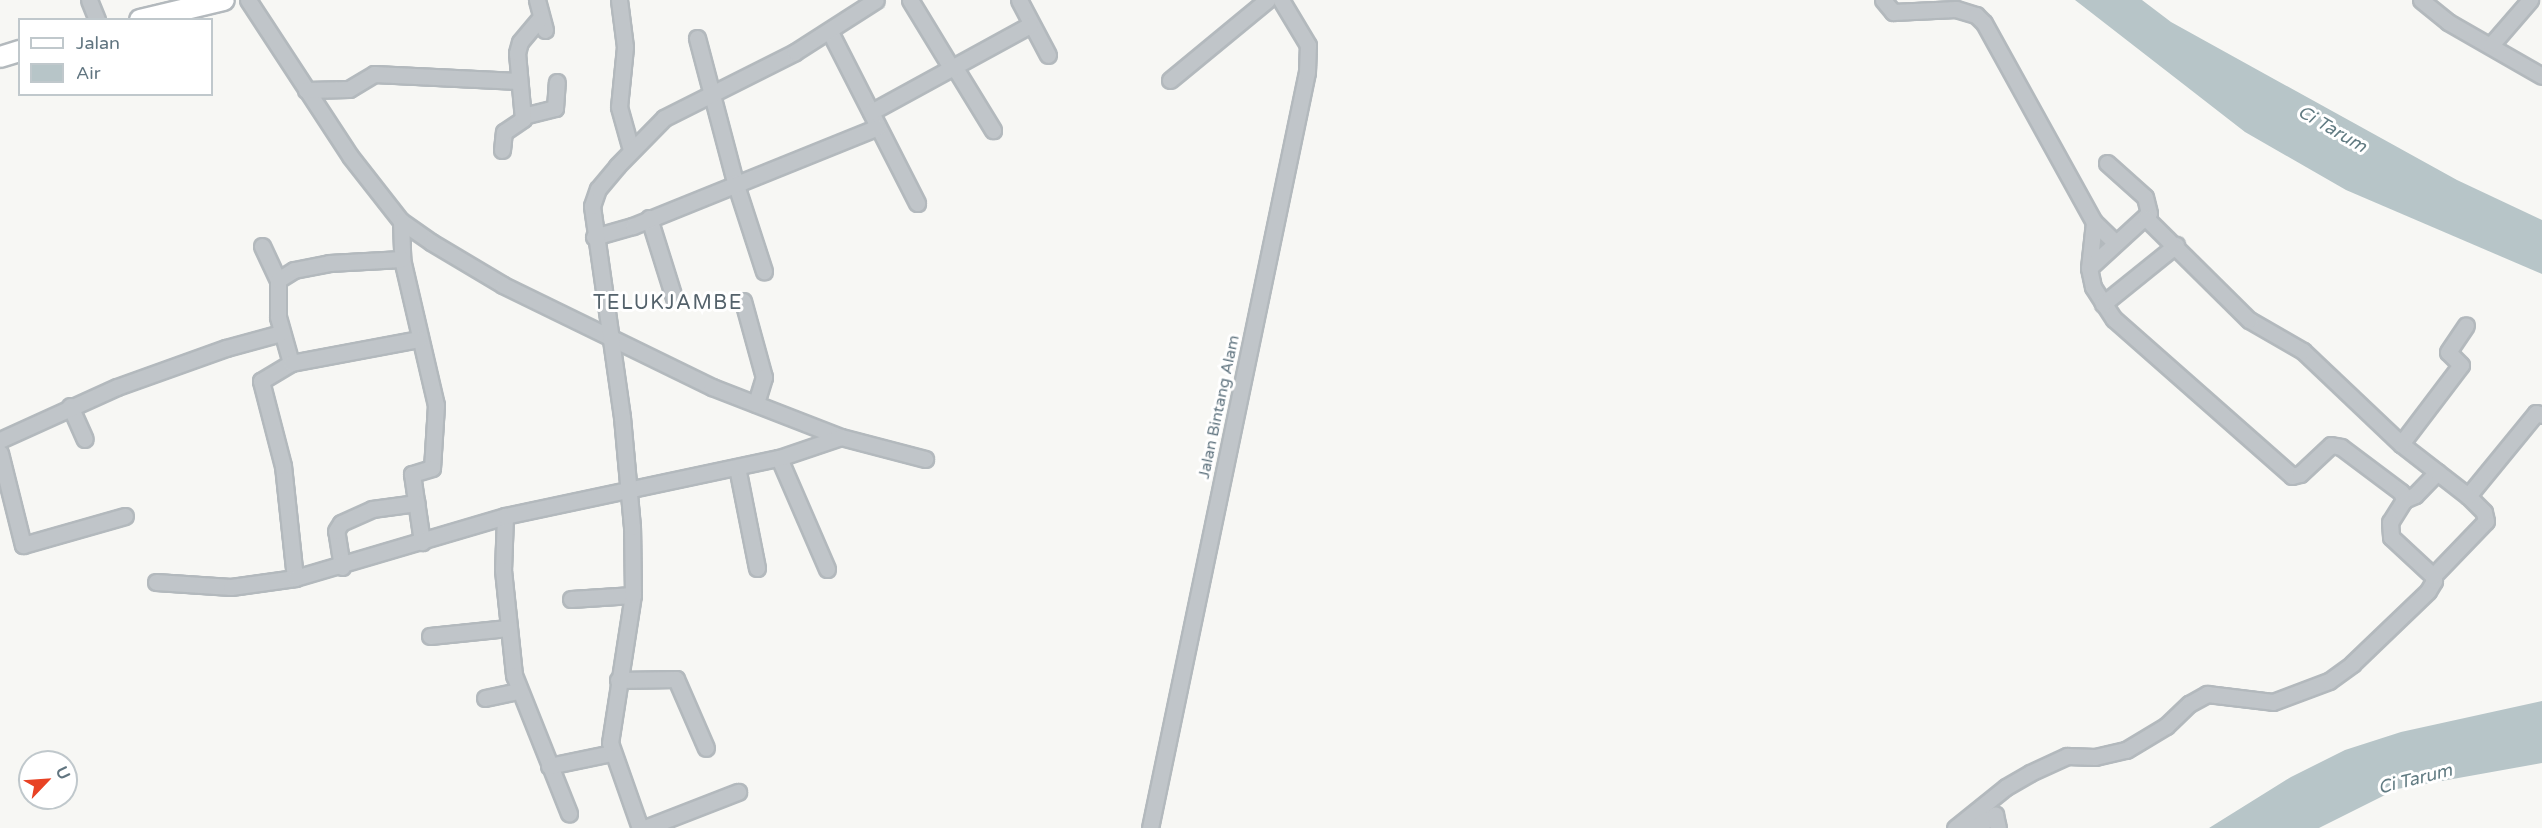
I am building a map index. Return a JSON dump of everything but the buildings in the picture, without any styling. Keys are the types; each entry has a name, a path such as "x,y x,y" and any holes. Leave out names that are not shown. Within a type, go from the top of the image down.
{"main road":[{"path":"148,18 224,0"},
{"path":"0,57 18,52"}],"street":[{"path":"89,0 96,18"},
{"path":"248,0 350,156 401,221 468,266 703,383 841,437 925,459"},
{"path":"502,150 504,132 522,121 518,81 520,42 543,24 537,0"},
{"path":"619,0 625,47 619,108 631,150"},
{"path":"738,792 643,828 612,753 610,732 633,595 629,487 611,338 594,237 592,206 598,189 631,150 664,118 830,32 876,0"},
{"path":"910,0 993,130"},
{"path":"1019,0 1030,25 1048,55"},
{"path":"1170,80 1267,0"},
{"name":"Jalan Bintang Alam","path":"1150,828 1307,72 1309,46 1281,0"},
{"path":"1883,0 1893,12 1956,9 1976,15 1984,23 2094,222 2116,243"},
{"path":"2491,45 2530,0"},
{"path":"2425,1 2448,22 2542,76"},
{"path":"871,112 1030,25"},
{"path":"830,32 917,203"},
{"path":"697,38 735,182 764,271"},
{"path":"306,90 349,89 374,74 518,81"},
{"path":"523,116 555,108 557,82"},
{"path":"594,237 649,218 878,127"},
{"path":"2089,268 2146,218 2149,203 2108,164"},
{"path":"649,218 674,298"},
{"path":"2146,218 2176,245 2249,320 2303,351 2401,444 2468,496 2484,512 2487,521 2433,576"},
{"path":"401,221 402,259 436,405 432,468 412,474 422,542"},
{"path":"2094,222 2089,268 2093,287 2114,319 2292,476 2300,474 2326,447 2334,445 2401,492 2404,500"},
{"path":"2103,304 2176,245"},
{"path":"262,246 278,280 281,333 291,363"},
{"path":"278,280 294,270 329,263 402,259"},
{"path":"744,301 764,376 756,404"},
{"path":"2401,444 2461,365 2448,352 2466,325"},
{"path":"0,440 70,406 187,361 281,333"},
{"path":"295,578 283,466 260,384 291,363 419,339"},
{"path":"70,406 85,439"},
{"path":"2468,496 2536,413 2542,415"},
{"path":"156,582 231,587 295,578 342,567 505,516 629,487 779,459 841,437"},
{"path":"0,453 23,545 125,516"},
{"path":"779,459 827,569"},
{"path":"737,467 757,568"},
{"path":"1954,828 2006,787 2030,773 2067,756 2096,757 2126,750 2166,726 2189,704 2207,694 2273,702 2329,681 2352,664 2428,591 2434,581 2433,576 2391,537 2390,522 2404,500 2415,495 2437,472"},
{"path":"342,567 336,531 341,522 372,509 417,503"},
{"path":"505,516 503,570 508,628 519,691 570,813"},
{"path":"571,599 633,595"},
{"path":"430,636 508,628"},
{"path":"618,680 676,679 706,748"},
{"path":"485,698 519,691"},
{"path":"549,766 612,753"},
{"path":"1973,828 1984,818 1995,815 1998,828"}],"water":[{"name":"Ci Tarum","path":"2075,0 2142,0 2171,22 2457,180 2542,220 2542,274 2346,190 2245,132"},
{"name":"Ci Tarum","path":"2542,701 2542,763 2397,789 2319,828 2209,828 2291,777 2345,750 2401,732"}],"district":[{"name":"TELUKJAMBE","path":"668,303"}]}
